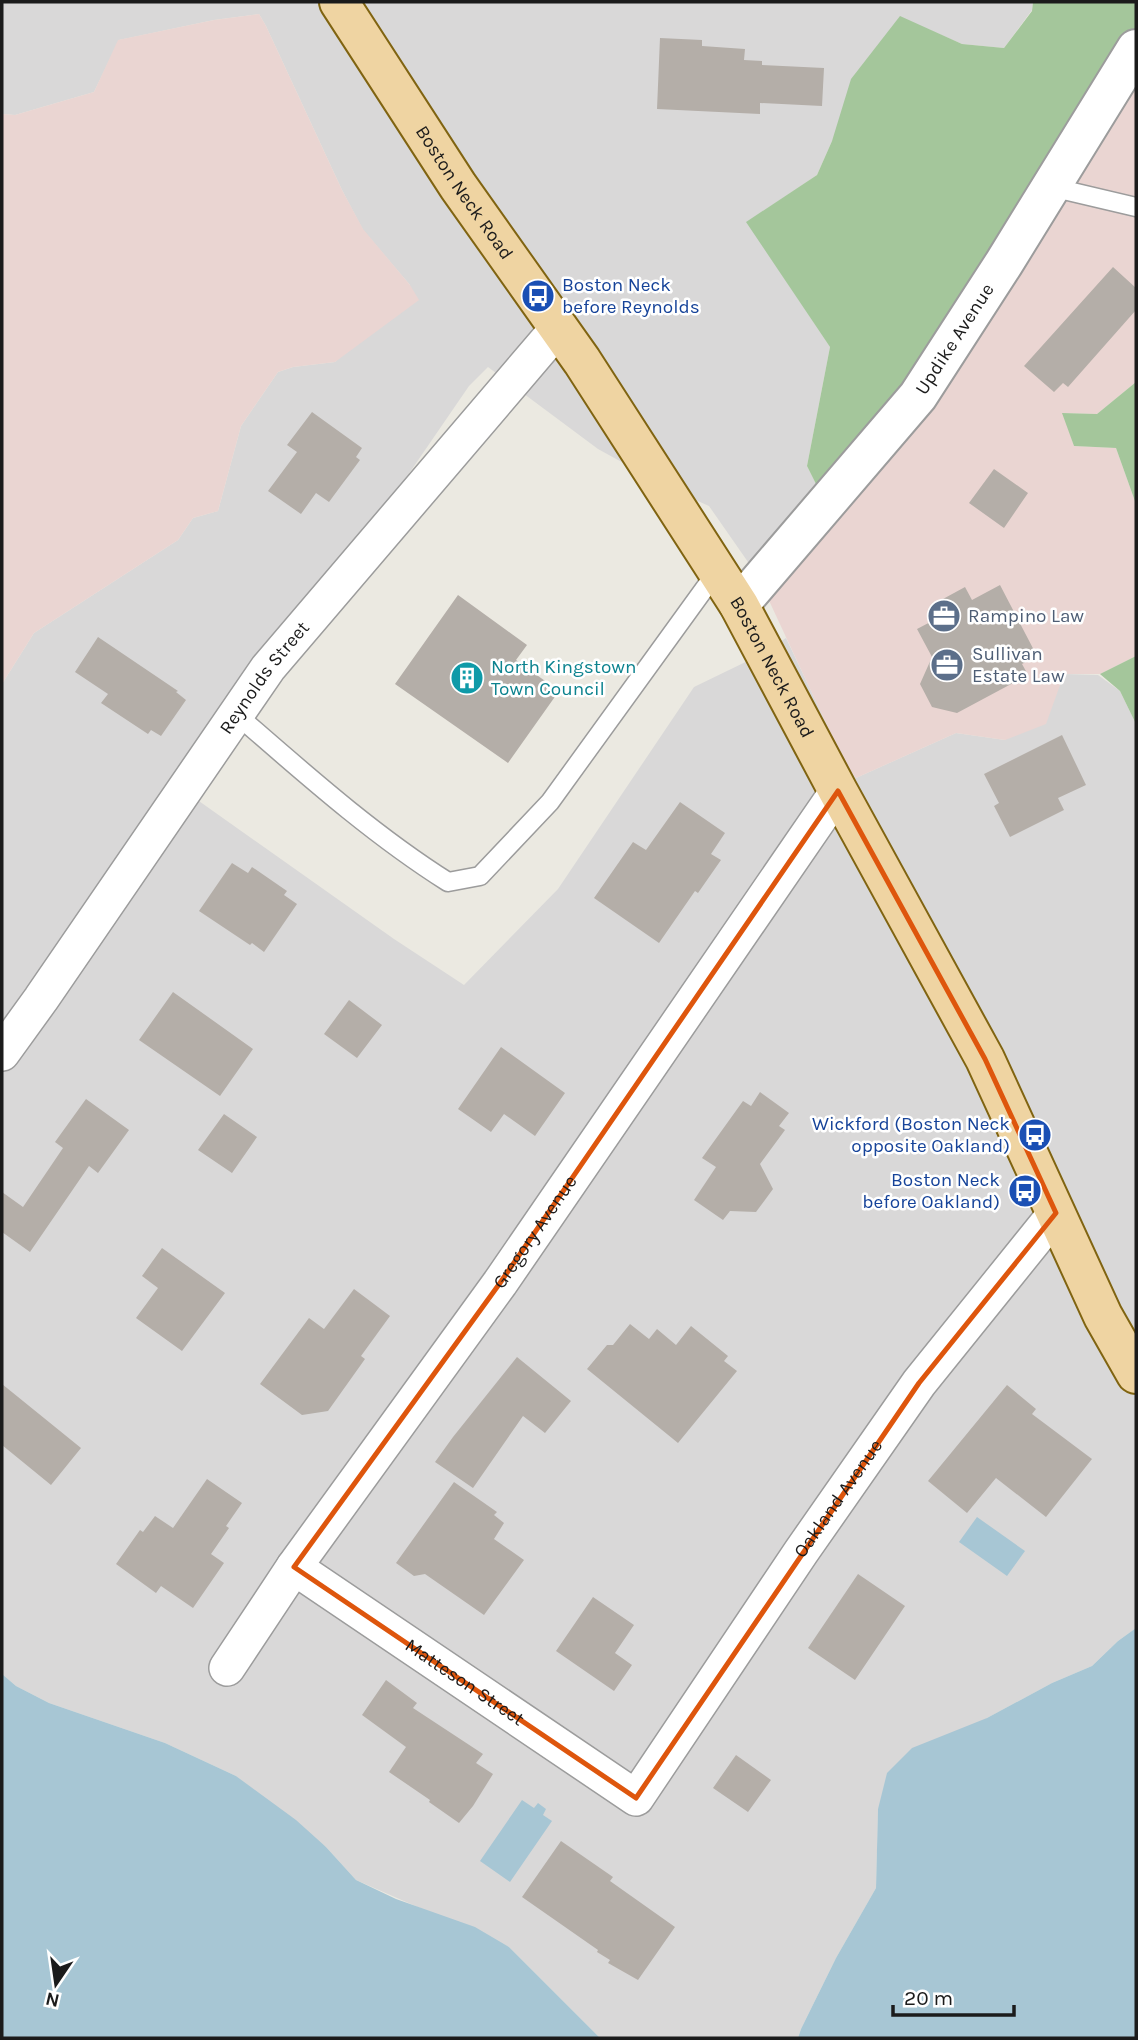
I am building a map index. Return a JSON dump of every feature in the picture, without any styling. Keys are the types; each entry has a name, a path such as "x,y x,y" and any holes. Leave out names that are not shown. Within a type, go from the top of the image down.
{"main road":[{"name":"Boston Neck Road","path":"339,2 458,186 559,327 739,605 985,1059 1103,1316 1136,1374"}],"street":[{"name":"Updike Avenue","path":"739,605 918,396 1136,49"},
{"name":"Reynolds Street","path":"2,1053 268,668 559,327"},
{"name":"Gregory Avenue","path":"227,1668 294,1567 500,1283 838,791"},
{"name":"Oakland Avenue","path":"636,1798 801,1552 919,1383 1056,1213"},
{"name":"Matteson Street","path":"294,1567 636,1798"}],"lane":[{"path":"1051,187 1136,206"},
{"path":"236,714 405,855 448,882 480,876 550,802 718,570"}],"highlighted area":[{"path":"838,791 985,1059 1056,1213 919,1383 636,1798 294,1567 500,1283"}],"shaded area":[{"path":"2,2 1033,2 1032,10 1004,48 962,44 900,17 832,141 817,175 747,222 830,347 807,466 821,494 759,565 748,562 709,506 669,488 598,449 488,367 469,386 189,794 394,939 464,985 558,889 694,687 762,654 786,638 845,763 856,778 956,733 1005,740 1064,674 1098,675 1120,691 1136,724 1136,1628 1092,1666 1052,1683 987,1718 878,1809 876,1888 836,1958 798,2038 600,2038 509,1947 356,1880 326,1847 236,1776 165,1743 49,1703 16,1686 2,1674 2,684 34,633 178,540 193,518 218,511 241,426 278,372 293,367 335,362 410,285 363,230 259,14 214,20 119,40 94,92 15,115 2,114"},
{"path":"259,14 363,229 410,285 419,300 335,362 293,367 278,372 241,426 218,511 193,518 178,540 34,633 2,684 2,114 15,115 94,92 118,40 214,20"},
{"path":"1136,56 1136,382 1097,414 1063,413 1074,446 1116,448 1136,504 1136,656 1100,674 1064,674 1046,724 1005,740 956,733 856,778 845,764 758,577"}],"green space":[{"path":"1033,2 1136,2 1136,56 925,395 821,494 807,466 830,347 746,222 817,175 832,141 851,79 900,16 962,44 1004,48 1032,11"},
{"path":"1136,382 1136,504 1116,448 1074,446 1062,413 1097,414"},
{"path":"1136,656 1136,724 1120,691 1100,674"}],"water":[{"path":"977,1517 1025,1551 1007,1576 959,1542"},
{"path":"1136,1628 1136,2038 798,2038 836,1958 876,1888 878,1809 887,1773 912,1748 987,1718 1052,1683 1092,1666"},
{"path":"2,1674 16,1686 49,1703 165,1743 236,1776 296,1820 326,1847 356,1880 396,1899 475,1927 509,1947 600,2038 2,2038"},
{"path":"522,1800 534,1808 538,1803 546,1809 543,1815 552,1821 510,1882 480,1861"}],"building":[{"path":"660,38 702,40 702,46 745,49 744,60 762,61 762,65 824,68 822,106 760,103 760,114 657,109"},
{"path":"1113,267 1136,288 1136,310 1068,387 1063,383 1054,392 1024,366"},
{"path":"312,412 362,448 356,457 360,460 329,502 316,493 301,514 268,491 297,452 287,445"},
{"path":"994,469 1028,493 1004,528 969,503"},
{"path":"1000,585 1037,656 1022,664 1027,673 1012,681 1013,683 957,713 932,707 920,684 932,657 917,629 938,618 932,605 965,587 972,600"},
{"name":"North Kingstown Town Council","path":"458,595 527,645 516,660 559,691 508,763 395,684"},
{"path":"98,637 178,691 176,692 186,700 161,736 151,730 148,734 101,703 108,694 75,672"},
{"path":"1062,735 1086,785 1058,798 1064,810 1010,837 994,806 999,803 984,774"},
{"path":"680,802 725,833 711,854 721,860 698,893 695,891 659,943 594,898 633,842 646,850"},
{"path":"232,863 248,873 252,867 287,891 284,895 297,904 264,952 199,911"},
{"path":"173,992 253,1049 220,1096 139,1040"},
{"path":"349,1000 382,1025 357,1058 324,1034"},
{"path":"501,1047 565,1093 535,1136 504,1114 491,1132 458,1109"},
{"path":"760,1092 789,1113 779,1126 785,1130 760,1164 773,1189 756,1212 730,1211 723,1220 694,1200 716,1167 702,1158 743,1101 751,1106"},
{"path":"86,1099 129,1130 98,1173 89,1166 30,1252 2,1232 2,1192 23,1207 63,1148 55,1142"},
{"path":"224,1114 257,1137 232,1173 198,1150"},
{"path":"162,1248 225,1293 182,1351 136,1318 158,1288 142,1276"},
{"path":"354,1289 390,1316 361,1356 365,1359 328,1411 302,1415 260,1384 309,1318 324,1329"},
{"path":"630,1324 649,1339 657,1329 676,1345 691,1326 728,1356 724,1361 737,1371 678,1443 587,1369 607,1345 613,1345"},
{"path":"517,1357 571,1401 545,1433 523,1416 473,1488 435,1462"},
{"path":"2,1384 81,1448 51,1485 2,1445"},
{"path":"1007,1385 1036,1409 1032,1414 1092,1459 1046,1517 996,1478 967,1513 928,1481"},
{"path":"207,1479 242,1503 211,1554 224,1563 193,1608 161,1586 156,1593 116,1564 140,1530 143,1532 155,1516 173,1528"},
{"path":"454,1482 497,1512 494,1515 504,1523 494,1539 524,1560 484,1615 425,1574 414,1576 396,1563"},
{"path":"858,1574 905,1606 855,1680 808,1648"},
{"path":"593,1597 634,1625 615,1653 632,1665 614,1691 556,1651"},
{"path":"386,1680 417,1703 413,1708 483,1754 476,1763 493,1774 459,1823 389,1772 406,1747 362,1715"},
{"path":"736,1755 771,1780 748,1812 713,1788"},
{"path":"561,1841 613,1877 610,1881 675,1927 638,1980 608,1963 610,1960 597,1952 598,1950 522,1897"}],"place":[{"name":"Boston Neck before Reynolds","path":"538,296"},
{"name":"Rampino Law","path":"944,616"},
{"name":"Sullivan Estate Law","path":"947,665"},
{"name":"North Kingstown Town Council","path":"467,678"},
{"name":"Wickford (Boston Neck opposite Oakland)","path":"1035,1135"},
{"name":"Boston Neck before Oakland)","path":"1025,1191"}]}
